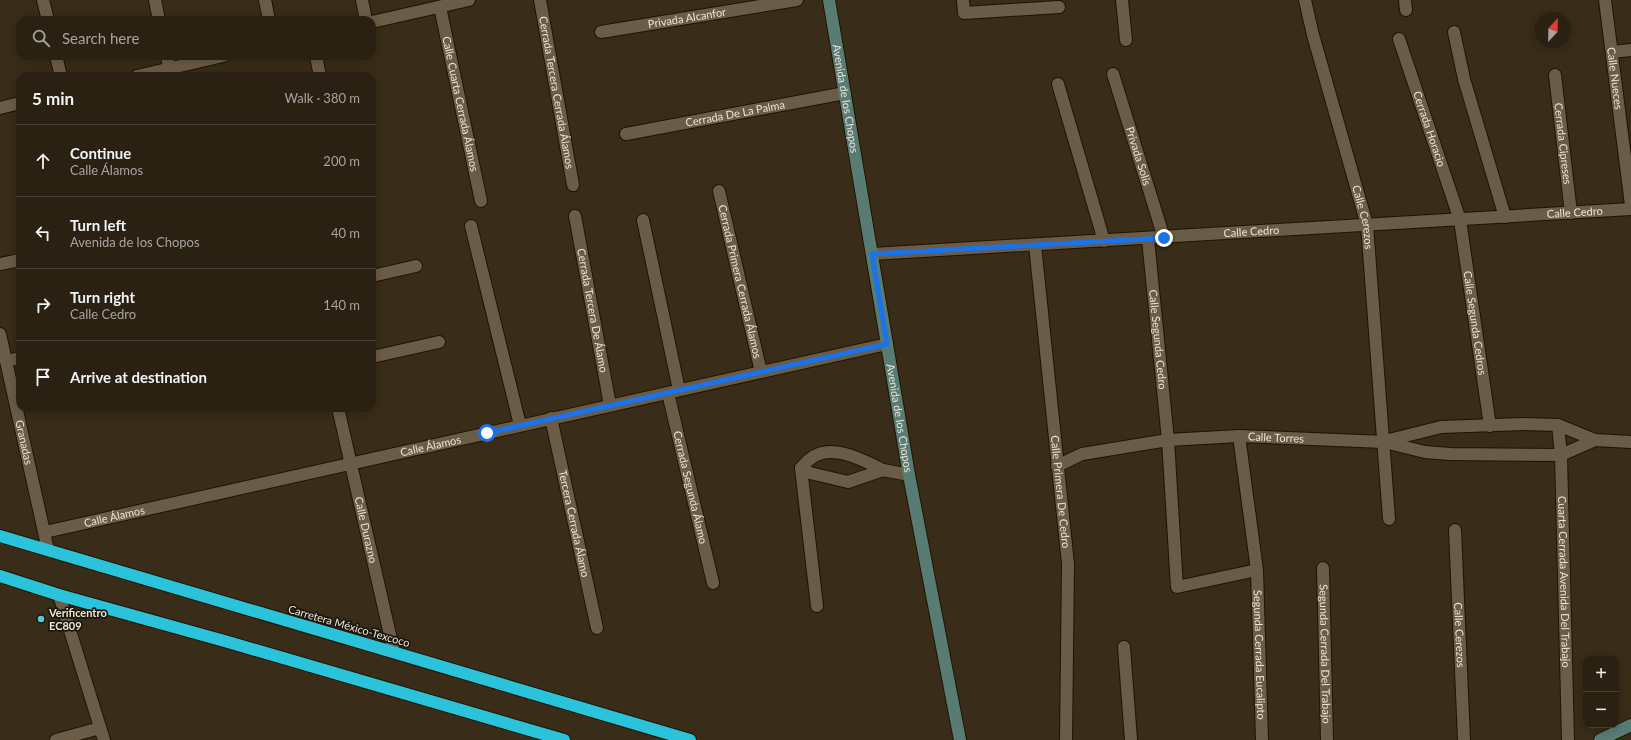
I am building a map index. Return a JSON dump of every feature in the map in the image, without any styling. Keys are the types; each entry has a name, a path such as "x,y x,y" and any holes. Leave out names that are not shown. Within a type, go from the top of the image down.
{"highway":[{"name":"Carretera México-Texcoco","path":"0,536 690,740"},
{"path":"0,576 59,595 228,642 564,740"}],"street":[{"path":"43,0 47,16"},
{"path":"155,0 159,16"},
{"path":"265,0 268,16"},
{"path":"362,0 365,16"},
{"path":"376,21 469,0"},
{"name":"Cerrada Tercera Cerrada Álamos","path":"540,0 574,185"},
{"name":"Privada Alcanfor","path":"601,32 797,0"},
{"name":"Avenida de los Chopos","path":"829,0 909,475 960,740"},
{"path":"963,0 964,13 1059,7"},
{"path":"1122,0 1126,40"},
{"name":"Calle Cerezos","path":"1305,0 1313,35 1366,225 1389,519"},
{"name":"Calle Nueces","path":"1605,0 1612,52 1626,126 1631,205"},
{"name":"Calle Cuarta Cerrada Álamos","path":"440,7 481,202"},
{"path":"1454,32 1464,79 1506,217"},
{"name":"Cerrada Horacio","path":"1398,39 1460,220"},
{"path":"1612,52 1631,50"},
{"path":"57,60 59,72"},
{"path":"168,60 170,68"},
{"path":"154,72 205,60"},
{"path":"317,60 319,72"},
{"name":"Privada Solís","path":"1113,74 1164,238"},
{"name":"Cerrada Cipreses","path":"1555,74 1571,213"},
{"path":"1058,84 1104,241"},
{"name":"Cerrada De La Palma","path":"626,134 845,93"},
{"path":"0,108 16,104"},
{"name":"Cerrada Primera Cerrada Álamos","path":"719,191 761,372"},
{"name":"Calle Cedro","path":"872,254 1148,239 1631,209"},
{"name":"Cerrada Tercera De Álamo","path":"575,216 610,405"},
{"name":"Cerrada Segunda Álamo","path":"643,220 673,391 713,583"},
{"name":"Calle Segunda Cedros","path":"1460,220 1490,426"},
{"path":"471,226 520,425"},
{"name":"Calle Segunda Cedro","path":"1148,239 1168,440"},
{"name":"Calle Primera De Cedro","path":"1035,245 1068,564 1066,740"},
{"path":"0,264 16,261"},
{"path":"376,275 416,266"},
{"name":"Granadas","path":"0,334 16,406"},
{"path":"376,356 439,342"},
{"name":"Calle Álamos","path":"44,532 887,344"},
{"path":"6,361 16,359"},
{"name":"Granadas","path":"17,412 48,550"},
{"name":"Calle Durazno","path":"339,412 394,652"},
{"name":"Tercera Cerrada Álamo","path":"551,418 597,628"},
{"name":"Calle Torres","path":"1384,442 1441,427 1558,425 1595,440 1631,442"},
{"name":"Cuarta Cerrada Avenida Del Trabajo","path":"1558,425 1561,455 1568,740"},
{"name":"Calle Torres","path":"1057,466 1082,454 1168,440 1239,436 1384,442 1425,452 1450,454 1561,455 1595,440"},
{"name":"Segunda Cerrada Eucalipto","path":"1239,436 1257,570 1262,740"},
{"path":"1168,440 1177,587 1257,570"},
{"path":"801,468 811,458 824,453 844,453 862,459 883,470 909,475"},
{"path":"801,468 810,473 848,482 883,470"},
{"path":"801,468 817,606"},
{"name":"Calle Cerezos","path":"1455,530 1464,740"},
{"name":"Segunda Cerrada Del Trabajo","path":"1323,568 1327,740"},
{"path":"56,740 102,734 59,595"},
{"path":"1124,647 1131,740"},
{"path":"1600,740 1631,725"}],"place":[{"name":"Verificentro EC809","path":"41,619"}],"route":[{"path":"487,433 887,344 872,254 1164,238"}]}
